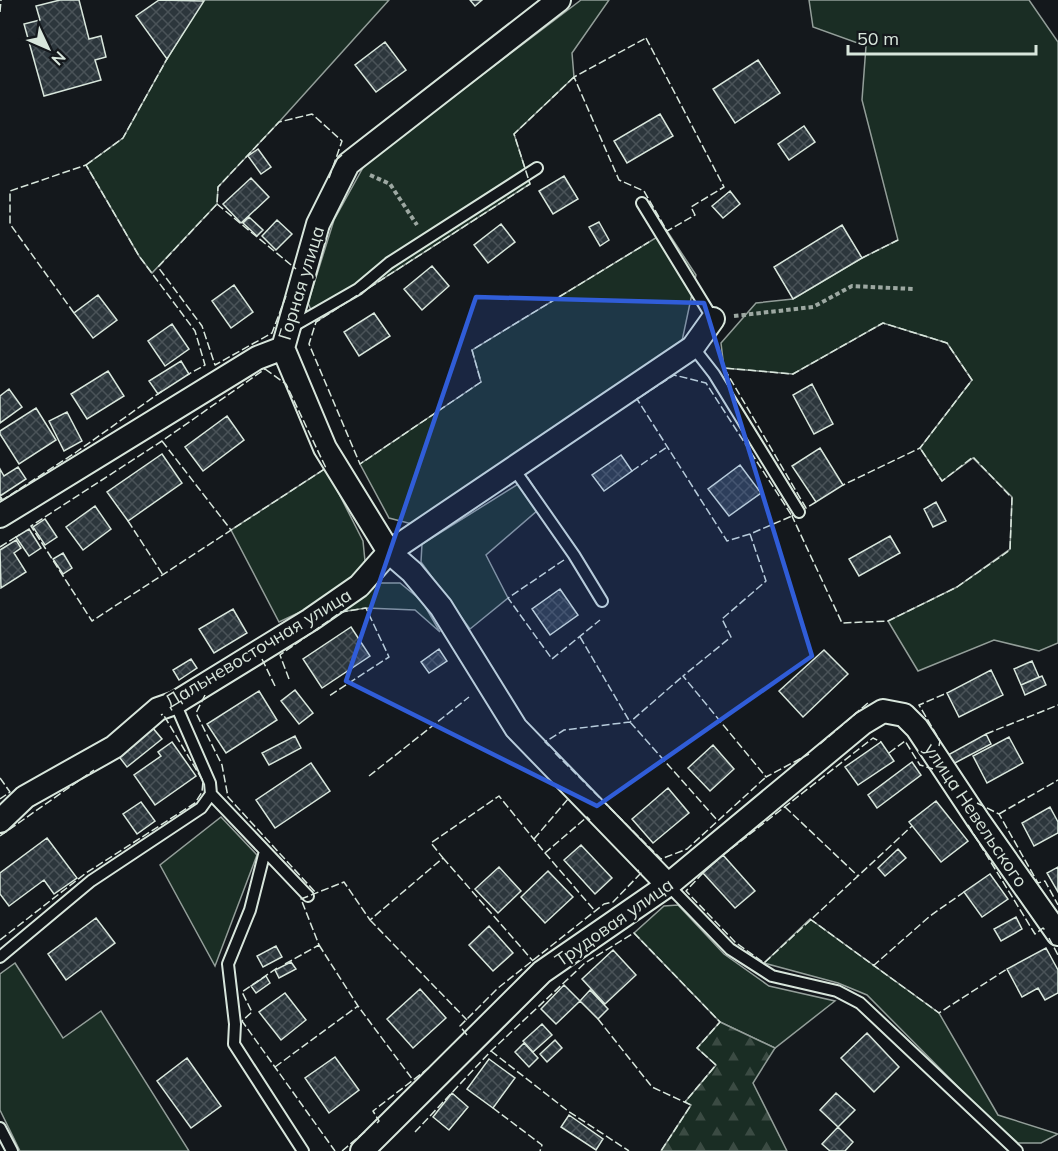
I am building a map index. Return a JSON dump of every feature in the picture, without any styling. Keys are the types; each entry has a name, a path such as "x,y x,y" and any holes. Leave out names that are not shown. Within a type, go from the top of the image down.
{"street":[{"name":"Горная улица","path":"0,516 285,339 318,224 348,164 559,0"},
{"name":"Дальневосточная улица","path":"0,821 25,797 114,747 158,709 175,703 310,620 359,586 389,552 693,347 713,319"},
{"path":"285,339 325,448 389,552 412,572 441,607 516,728 668,885"},
{"name":"Трудовая улица","path":"368,1149 542,972 668,885 863,723 883,711"},
{"name":"улица Невельского","path":"883,711 904,715 917,728 1058,934"}],"lane":[{"path":"285,339 358,289 389,263 537,168"},
{"path":"642,203 713,319"},
{"path":"693,347 714,374 799,512"},
{"path":"514,469 574,555 602,601"},
{"path":"175,703 210,783 211,795 308,896"},
{"path":"0,957 91,881 201,808 211,795"},
{"path":"265,851 250,910 228,964 235,1024 234,1044 303,1151"},
{"path":"668,885 730,949 772,976 837,991 860,1003 1017,1151"},
{"path":"0,1128 12,1151"}],"path":[{"path":"348,164 390,184 427,239"},
{"path":"713,319 813,307 852,286 913,289"}],"highlighted area":[{"path":"476,297 704,303 812,656 597,806 346,681"}],"green space":[{"path":"203,0 389,0 218,187 217,204 152,273 139,256 86,165 123,138"},
{"path":"581,0 609,0 572,53 574,77 514,134 530,184 316,322 308,303 334,220 365,164"},
{"path":"809,0 1029,0 1058,42 1058,643 1039,651 994,640 918,671 888,621 957,587 1010,549 1012,497 973,458 942,481 920,448 972,380 947,343 883,323 793,374 724,368 721,343 756,303 793,299 862,258 898,240 862,100 866,46 813,27"},
{"path":"667,231 696,275 682,341 412,524 389,518 360,464 481,382 472,350"},
{"path":"326,468 363,541 365,561 353,579 313,606 279,622 231,530"},
{"path":"528,478 545,504 486,555 508,598 470,629 421,562 422,544"},
{"path":"379,583 400,583 422,601 440,632 415,610 366,608 341,612"},
{"path":"221,817 257,855 215,966 160,865"},
{"path":"678,905 724,954 769,986 835,1001 775,1048 720,1022 634,933 664,906"},
{"path":"810,919 939,1013 998,1115 1058,1134 1041,1143 1018,1143 993,1122 867,995 838,983 764,963"},
{"path":"15,963 63,1038 101,1011 189,1151 20,1151 0,1110 0,974"},
{"path":"720,1022 775,1048 753,1083 787,1151 661,1151 691,1105 685,1102 716,1065 697,1048"}],"building":[{"path":"60,0 79,0 89,39 101,36 106,57 95,60 101,80 44,96 24,24 40,20 36,6"},
{"path":"159,0 204,1 167,59 136,16"},
{"path":"470,0 482,0 475,6"},
{"path":"385,42 406,70 376,92 355,65"},
{"path":"758,60 780,93 735,123 713,89"},
{"path":"660,114 673,136 627,163 614,141"},
{"path":"804,126 815,142 789,160 778,144"},
{"path":"258,149 271,167 261,174 248,156"},
{"path":"564,176 578,199 553,214 539,191"},
{"path":"251,178 269,197 241,223 223,204"},
{"path":"730,191 740,204 723,218 712,206"},
{"path":"249,217 263,230 257,236 243,223"},
{"path":"277,220 292,234 276,250 262,236"},
{"path":"599,222 609,240 600,246 589,227"},
{"path":"501,224 515,242 488,263 474,245"},
{"path":"842,225 862,258 793,299 774,267"},
{"path":"432,266 449,286 422,310 404,289"},
{"path":"234,285 253,312 231,328 212,301"},
{"path":"98,295 117,320 93,338 74,313"},
{"path":"374,313 390,336 359,356 344,332"},
{"path":"172,324 189,349 165,366 148,341"},
{"path":"181,361 189,374 158,394 149,381"},
{"path":"108,371 124,396 87,419 71,394"},
{"path":"812,384 833,424 814,434 793,395"},
{"path":"9,389 22,407 0,423 0,396"},
{"path":"36,408 56,440 19,464 0,431"},
{"path":"67,412 82,441 64,451 49,421"},
{"path":"227,416 244,440 203,471 185,447"},
{"path":"820,448 843,485 816,502 792,466"},
{"path":"162,454 182,483 128,521 107,492"},
{"path":"621,455 632,471 604,491 592,475"},
{"path":"740,465 761,493 729,516 708,489"},
{"path":"18,467 26,479 0,496 0,469 4,476"},
{"path":"936,502 946,521 933,527 924,509"},
{"path":"95,506 111,529 83,550 66,527"},
{"path":"45,519 57,537 45,545 33,527"},
{"path":"29,529 41,548 29,556 16,537"},
{"path":"890,536 900,553 859,576 849,559"},
{"path":"16,540 21,548 14,553 26,572 1,588 0,550"},
{"path":"63,553 72,568 63,574 53,559"},
{"path":"560,589 578,615 550,635 532,609"},
{"path":"233,609 247,633 214,653 199,629"},
{"path":"351,627 370,656 322,688 303,659"},
{"path":"439,649 447,661 429,673 421,662"},
{"path":"824,650 848,674 803,717 779,691"},
{"path":"191,659 197,668 179,680 173,670"},
{"path":"1032,661 1039,677 1021,685 1014,669"},
{"path":"991,670 1003,695 959,717 947,693"},
{"path":"1042,676 1046,685 1025,695 1021,685"},
{"path":"295,690 313,713 299,724 281,701"},
{"path":"259,691 277,720 226,753 207,724"},
{"path":"152,727 162,739 127,767 117,754"},
{"path":"986,734 991,744 953,764 948,755"},
{"path":"295,736 301,748 269,765 262,753"},
{"path":"1009,737 1023,763 987,783 973,756"},
{"path":"172,742 196,776 155,805 134,775 161,756 158,752"},
{"path":"881,742 894,761 858,785 845,767"},
{"path":"713,745 734,769 710,791 688,768"},
{"path":"912,762 921,775 877,808 868,795"},
{"path":"311,763 330,791 275,828 256,800"},
{"path":"668,788 689,813 653,843 632,819"},
{"path":"936,801 968,841 941,862 909,822"},
{"path":"141,802 155,821 137,834 123,814"},
{"path":"1050,807 1058,822 1058,833 1034,846 1022,823"},
{"path":"47,838 77,878 54,894 44,880 9,906 0,894 0,873"},
{"path":"581,845 612,878 595,894 564,860"},
{"path":"898,849 906,858 885,876 878,868"},
{"path":"723,855 755,891 735,908 703,873"},
{"path":"499,867 521,891 498,913 475,889"},
{"path":"1058,867 1058,892 1047,873"},
{"path":"548,871 573,897 545,923 521,897"},
{"path":"990,874 1008,899 982,917 964,892"},
{"path":"1016,917 1022,929 1001,941 994,929"},
{"path":"96,918 115,943 66,980 48,954"},
{"path":"489,926 513,953 493,971 469,945"},
{"path":"276,946 282,957 263,967 257,956"},
{"path":"1046,948 1058,970 1058,993 1045,1000 1038,988 1022,997 1007,969"},
{"path":"613,950 636,975 605,1004 582,979"},
{"path":"291,962 296,969 279,978 275,970"},
{"path":"266,976 270,983 256,993 251,986"},
{"path":"564,985 580,1001 556,1024 541,1009"},
{"path":"420,989 446,1018 413,1048 387,1019"},
{"path":"590,990 608,1009 598,1019 580,1001"},
{"path":"285,993 306,1020 281,1040 259,1012"},
{"path":"542,1024 552,1035 533,1052 523,1041"},
{"path":"867,1033 899,1067 874,1092 841,1058"},
{"path":"555,1040 562,1048 547,1062 540,1054"},
{"path":"524,1043 538,1058 529,1067 515,1052"},
{"path":"335,1057 359,1090 329,1113 305,1078"},
{"path":"187,1058 221,1106 191,1128 157,1081"},
{"path":"489,1059 515,1078 493,1108 467,1089"},
{"path":"452,1093 468,1107 449,1130 433,1117"},
{"path":"836,1093 855,1110 838,1127 820,1110"},
{"path":"569,1115 603,1139 596,1150 561,1127"},
{"path":"838,1127 853,1142 845,1151 830,1151 822,1144"}],"fence":[{"path":"0,12 1,0"},
{"path":"646,38 724,187 691,207 695,215 667,231 644,191 619,180 574,77 646,38"},
{"path":"86,165 123,138 168,57"},
{"path":"574,77 514,134 530,184 316,322 309,344 360,464 481,382 472,350 649,242"},
{"path":"286,296 272,333 215,365 202,326 158,267 217,204 218,187 279,122 312,114 342,141 335,161"},
{"path":"329,178 335,161 342,155"},
{"path":"74,313 10,224 10,191 86,165 139,256 195,331 205,365 187,375"},
{"path":"217,204 296,269"},
{"path":"862,258 898,240"},
{"path":"816,502 806,508 724,368 793,374 883,323 947,343 972,380 920,448 843,485"},
{"path":"265,369 286,384 326,468 92,621 31,526 162,441 265,369"},
{"path":"750,534 727,541 637,399 674,375 706,383 792,516 750,534 766,581 722,619 731,637 683,676 766,777 809,754"},
{"path":"1,501 75,453 162,391"},
{"path":"162,441 231,530"},
{"path":"632,471 667,447"},
{"path":"793,515 842,623 888,621 957,587 1010,550 1012,498 973,457 942,481 920,448"},
{"path":"128,521 163,575"},
{"path":"0,547 19,535"},
{"path":"564,560 508,598 552,659 600,620"},
{"path":"289,679 280,655 341,612 366,608 389,657 329,696"},
{"path":"580,637 630,722 718,821"},
{"path":"262,659 275,686"},
{"path":"549,746 545,742 564,730 630,722 683,676"},
{"path":"939,746 940,741 919,705 947,693"},
{"path":"205,695 196,713 222,765 228,797 316,893"},
{"path":"369,776 469,697"},
{"path":"820,744 869,702"},
{"path":"986,734 1058,705"},
{"path":"0,940 86,873 195,803 202,792 203,781 163,714 161,715"},
{"path":"723,855 873,738 881,742"},
{"path":"889,753 905,741 920,765 933,769"},
{"path":"555,753 661,859 687,849 766,777"},
{"path":"0,836 94,770"},
{"path":"0,778 10,792 0,799"},
{"path":"999,814 1058,780"},
{"path":"285,964 319,945 301,899 344,882 370,920 443,858 431,843 499,796 545,853 587,817 590,820"},
{"path":"534,839 568,799"},
{"path":"977,803 999,814 1038,883 1045,881 1058,905"},
{"path":"785,807 858,876"},
{"path":"968,825 1035,934 1043,928 1045,930"},
{"path":"703,873 686,891 735,942 764,963 912,826"},
{"path":"545,853 595,911"},
{"path":"443,858 533,961"},
{"path":"467,1035 460,1026 498,988 604,904 613,902 641,873 638,870"},
{"path":"873,966 930,916 964,892"},
{"path":"810,919 939,1013 1007,969"},
{"path":"370,920 467,1020"},
{"path":"415,1132 491,1051 585,963 634,933 720,1022 697,1048 716,1065 685,1102"},
{"path":"1049,938 1058,955"},
{"path":"319,945 358,1006 413,1080"},
{"path":"277,968 242,992 252,1012 242,1021 335,1151"},
{"path":"275,1067 358,1006"},
{"path":"598,1019 652,1087 691,1105 661,1151"},
{"path":"491,1051 568,1111 629,1151"},
{"path":"377,1123 379,1121 373,1111 430,1067"},
{"path":"493,1108 542,1145 540,1151"},
{"path":"342,1151 367,1130"}]}
